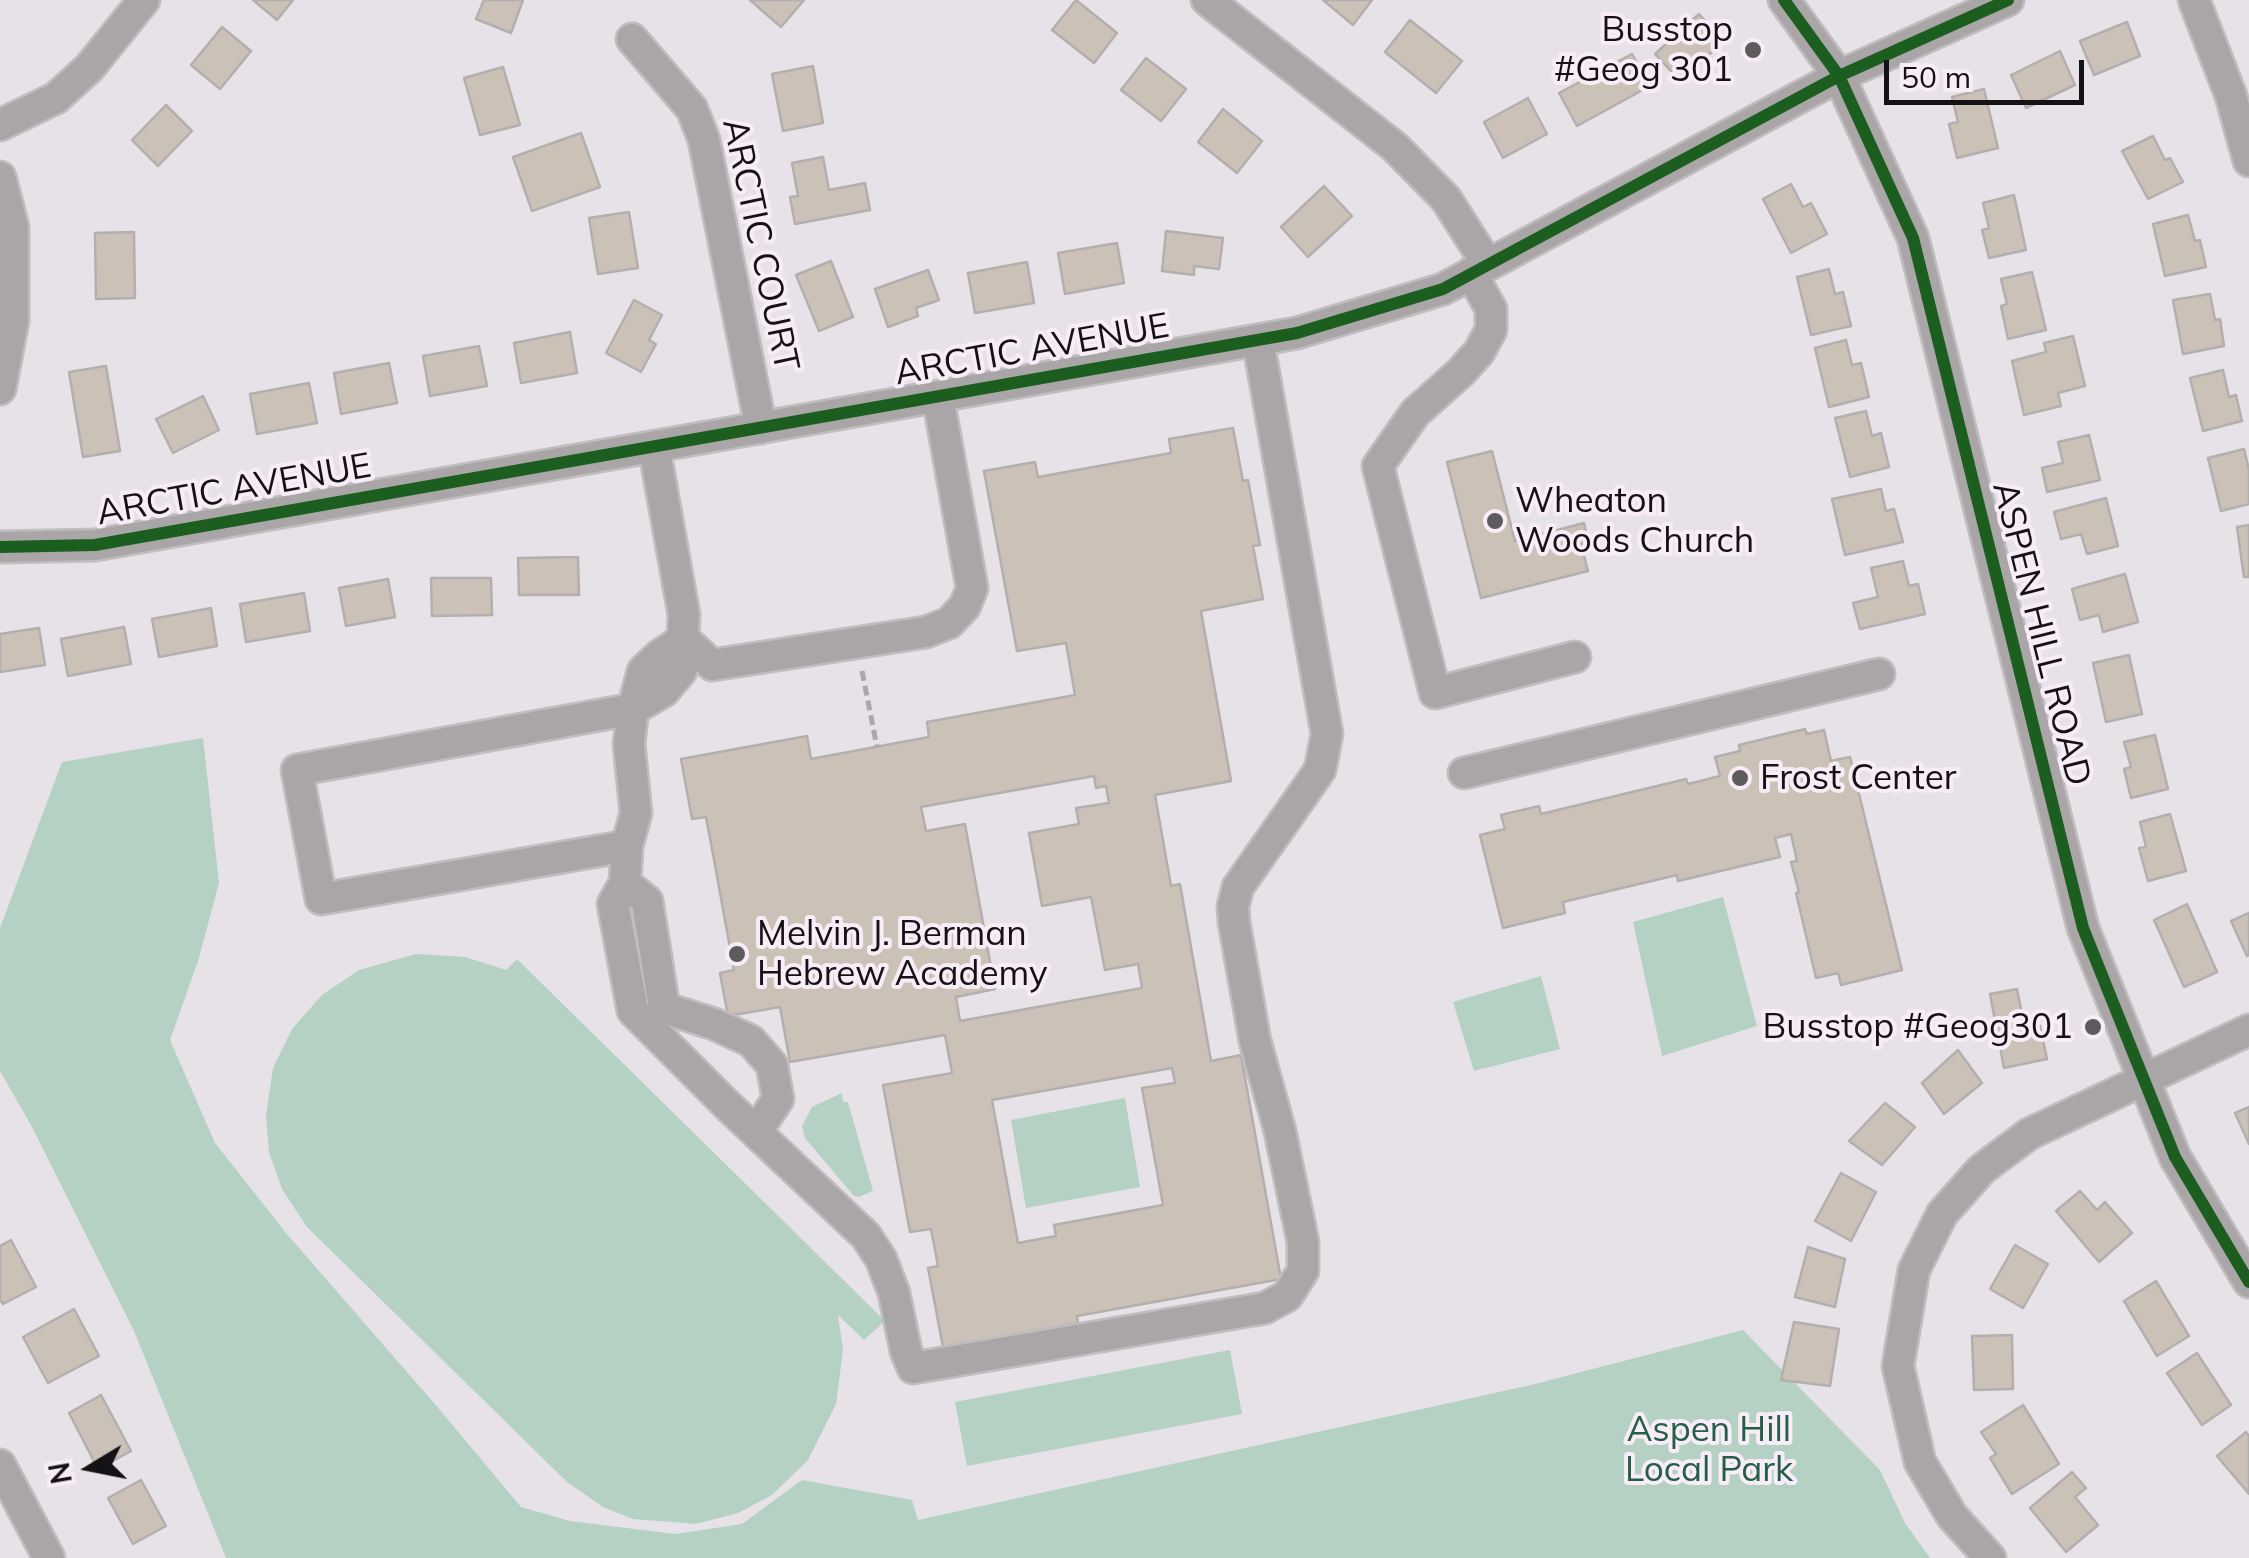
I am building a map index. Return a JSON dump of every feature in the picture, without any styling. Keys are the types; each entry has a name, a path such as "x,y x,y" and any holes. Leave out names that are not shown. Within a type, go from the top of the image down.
{"street":[{"path":"0,126 56,98 89,68 144,0"},
{"path":"1208,0 1395,147 1446,200 1480,269 1490,309 1490,330 1479,352 1416,413 1378,466 1435,693 1574,658"},
{"name":"ASPEN HILL ROAD","path":"1784,0 1840,76 1913,238 2083,928 2175,1156 2249,1282"},
{"name":"ARCTIC AVENUE","path":"0,547 95,545 1297,334 1443,289 1840,76 2008,0"},
{"path":"2194,0 2230,96 2249,161"},
{"name":"ARCTIC COURT","path":"632,40 692,109 704,140 761,428"},
{"path":"0,178 13,227 12,321 0,388"},
{"path":"634,708 629,744 636,813 627,846 625,883 613,904 633,1011 866,1236 881,1259 894,1293 913,1368 1266,1308 1287,1296 1303,1271 1303,1242 1280,1131 1255,1041 1234,906 1238,887 1320,770 1327,734 1258,340"},
{"path":"684,640 712,665 926,632 949,623 965,606 972,588 938,397"},
{"path":"627,846 322,899 297,770 634,708 664,691 680,671 684,615 654,447"},
{"path":"1464,773 1879,674"},
{"path":"625,883 646,901 664,1008 714,1024 751,1042 772,1065 778,1099 756,1132"},
{"path":"1990,1558 1952,1516 1920,1462 1898,1366 1914,1270 1942,1214 1982,1169 2030,1134 2249,1030"},
{"path":"0,1465 49,1558"}],"path":[{"path":"860,663 877,747"}],"green space":[{"name":"Aspen Hill Local Park","path":"203,738 219,883 198,961 170,1040 215,1143 286,1233 521,1507 570,1521 675,1534 742,1524 802,1480 912,1500 918,1520 1531,1385 1743,1330 1880,1470 1905,1523 1930,1558 226,1558 134,1331 0,1071 0,928 62,762"},
{"path":"1723,897 1757,1026 1662,1056 1633,922"},
{"path":"416,954 465,957 506,970 517,959 885,1321 864,1340 838,1315 843,1350 836,1404 808,1460 772,1495 738,1513 696,1524 633,1519 603,1507 567,1482 307,1227 282,1189 269,1152 266,1116 273,1068 292,1029 322,995 359,970"},
{"path":"1541,976 1560,1049 1474,1071 1453,1002"},
{"path":"842,1093 843,1102 848,1102 873,1191 859,1197 854,1196 805,1138 802,1126 812,1107"},
{"path":"1125,1098 1140,1187 1026,1208 1011,1120"},
{"path":"1230,1350 1242,1414 967,1466 955,1402"}],"building":[{"path":"253,0 293,0 277,20"},
{"path":"484,0 523,0 511,33 476,19"},
{"path":"750,0 804,0 781,27"},
{"path":"1076,0 1117,33 1094,63 1052,30"},
{"path":"1323,0 1372,0 1353,25"},
{"path":"1699,14 1724,41 1680,81 1655,54"},
{"path":"1410,20 1462,61 1436,93 1385,52"},
{"path":"2127,22 2140,56 2094,75 2080,41"},
{"path":"222,27 251,51 220,89 191,65"},
{"path":"2060,51 2075,85 2026,108 2011,75"},
{"path":"1632,54 1650,86 1577,126 1559,93"},
{"path":"1146,58 1186,89 1161,121 1121,90"},
{"path":"813,66 823,123 783,131 772,74"},
{"path":"503,67 520,125 480,135 464,78"},
{"path":"1984,89 1998,148 1957,158 1949,124 1958,122 1952,97"},
{"path":"1528,98 1547,134 1503,158 1484,122"},
{"path":"166,105 192,131 158,166 132,140"},
{"path":"1223,109 1262,141 1237,173 1198,142"},
{"path":"581,133 600,187 532,211 513,157"},
{"path":"2153,136 2165,160 2170,158 2183,182 2148,199 2122,151"},
{"path":"823,157 829,190 865,183 870,210 795,224 790,197 798,196 792,163"},
{"path":"1791,184 1803,207 1811,203 1827,234 1791,253 1763,199"},
{"path":"1324,186 1352,216 1308,257 1281,227"},
{"path":"2014,195 2026,250 1989,258 1982,230 1989,228 1983,203"},
{"path":"629,212 638,268 598,274 589,218"},
{"path":"2188,215 2195,241 2200,240 2206,267 2165,276 2153,224"},
{"path":"1166,231 1223,238 1219,269 1194,266 1194,275 1162,271"},
{"path":"134,232 135,298 96,299 95,233"},
{"path":"1117,243 1124,283 1065,294 1058,253"},
{"path":"831,261 853,317 819,331 796,275"},
{"path":"1027,262 1034,303 975,313 968,273"},
{"path":"1829,269 1835,294 1843,292 1851,326 1811,335 1797,277"},
{"path":"928,270 939,300 916,308 918,316 888,327 875,289"},
{"path":"2032,272 2046,330 2008,339 2001,306 2007,304 2001,279"},
{"path":"2210,294 2215,320 2220,319 2224,346 2183,354 2173,300"},
{"path":"634,300 662,315 649,340 656,344 641,372 606,353"},
{"path":"570,332 577,373 521,383 514,343"},
{"path":"2073,336 2085,386 2058,393 2061,406 2024,415 2012,361 2046,352 2044,343"},
{"path":"1846,340 1852,365 1861,363 1869,397 1829,407 1815,348"},
{"path":"479,346 487,386 430,396 423,356"},
{"path":"389,363 397,403 341,414 334,373"},
{"path":"106,366 120,451 83,457 69,372"},
{"path":"2223,370 2229,397 2236,395 2242,421 2203,431 2190,378"},
{"path":"309,383 317,423 257,434 250,394"},
{"path":"203,396 219,430 173,453 156,419"},
{"path":"1866,411 1872,436 1881,433 1889,467 1850,477 1835,418"},
{"path":"1233,428 1260,545 1253,546 1263,599 1201,611 1231,781 1155,795 1171,886 1180,884 1211,1061 1241,1055 1281,1279 1077,1316 1078,1323 943,1347 928,1268 938,1266 931,1229 910,1232 883,1085 952,1073 945,1035 790,1062 780,1007 728,1016 720,973 734,970 715,865 706,817 692,819 681,759 807,736 811,759 929,737 927,722 1075,695 1066,643 1017,651 984,471 1035,462 1038,477 1171,453 1169,439","holes":["1094,776 1096,788 1106,786 1109,803 1076,808 1079,824 1029,833 1042,906 1091,897 1105,970 1138,964 1142,988 960,1021 956,997 995,989 965,824 926,831 921,807","1172,1068 1175,1083 1142,1088 1163,1205 1054,1225 1056,1236 1018,1243 992,1100"]},
{"path":"2089,435 2100,480 2047,492 2042,468 2063,463 2058,442"},
{"path":"2244,449 2249,470 2249,504 2221,511 2208,458"},
{"path":"1492,451 1515,541 1584,523 1588,542 1581,544 1588,571 1481,598 1447,462"},
{"path":"1881,489 1886,511 1894,509 1903,542 1845,555 1832,499"},
{"path":"2106,498 2118,546 2087,554 2081,534 2061,539 2054,512"},
{"path":"2249,525 2249,577 2244,577 2237,527"},
{"path":"578,557 579,595 519,595 518,558"},
{"path":"1903,561 1909,586 1918,584 1925,614 1860,629 1853,603 1878,597 1871,568"},
{"path":"2125,574 2138,622 2103,632 2099,615 2080,620 2072,589"},
{"path":"431,578 491,578 492,615 432,616"},
{"path":"388,579 395,617 346,626 339,588"},
{"path":"304,593 310,631 246,642 240,604"},
{"path":"211,608 217,646 159,657 152,619"},
{"path":"124,627 131,664 68,676 61,639"},
{"path":"39,628 45,665 0,672 0,634"},
{"path":"2129,655 2142,714 2106,722 2093,663"},
{"path":"1805,729 1807,734 1824,730 1831,761 1850,757 1902,970 1841,985 1838,973 1816,978 1796,893 1799,892 1791,862 1797,861 1791,834 1775,838 1780,857 1678,881 1677,875 1563,902 1565,913 1503,928 1480,835 1505,829 1501,815 1539,806 1541,814 1686,779 1688,784 1720,776 1715,757 1740,751 1739,745"},
{"path":"2155,735 2168,789 2131,798 2124,769 2131,767 2124,742"},
{"path":"2170,814 2186,871 2148,881 2139,848 2146,847 2140,822"},
{"path":"2187,904 2217,972 2184,987 2154,920"},
{"path":"2249,913 2249,955 2247,956 2231,921"},
{"path":"2017,989 2025,1029 2040,1026 2047,1059 2004,1068 1990,994"},
{"path":"1958,1050 1982,1083 1944,1114 1922,1083"},
{"path":"1885,1103 1915,1127 1882,1165 1849,1141"},
{"path":"2249,1107 2249,1144 2235,1113"},
{"path":"1841,1173 1876,1192 1851,1241 1815,1221"},
{"path":"2080,1191 2097,1210 2105,1202 2132,1233 2099,1262 2056,1211"},
{"path":"11,1240 36,1287 3,1304 0,1246"},
{"path":"2015,1245 2048,1264 2023,1308 1990,1289"},
{"path":"1808,1247 1845,1259 1835,1307 1795,1297"},
{"path":"2156,1281 2189,1336 2157,1356 2124,1301"},
{"path":"74,1309 99,1356 48,1383 23,1337"},
{"path":"1794,1322 1839,1329 1830,1386 1781,1380"},
{"path":"2012,1335 2013,1389 1974,1390 1972,1336"},
{"path":"2197,1353 2231,1405 2202,1425 2167,1373"},
{"path":"101,1395 131,1451 98,1469 69,1413"},
{"path":"2023,1405 2059,1464 2012,1494 1990,1458 1996,1454 1981,1432"},
{"path":"2246,1432 2249,1436 2249,1494 2217,1456"},
{"path":"2072,1472 2086,1488 2075,1497 2098,1525 2066,1552 2030,1508"},
{"path":"141,1480 166,1526 133,1544 108,1498"}],"cycle path":[{"path":"1784,0 1839,76 1913,238 2083,928 2175,1157 2249,1282"},
{"path":"0,547 95,545 1297,333 1443,289 1839,76 2008,0"}],"place":[{"name":"Busstop #Geog 301","path":"1753,50"},
{"name":"Wheaton Woods Church","path":"1495,521"},
{"name":"Frost Center","path":"1740,778"},
{"name":"Melvin J. Berman Hebrew Academy","path":"737,954"},
{"name":"Busstop #Geog301","path":"2093,1027"}]}
